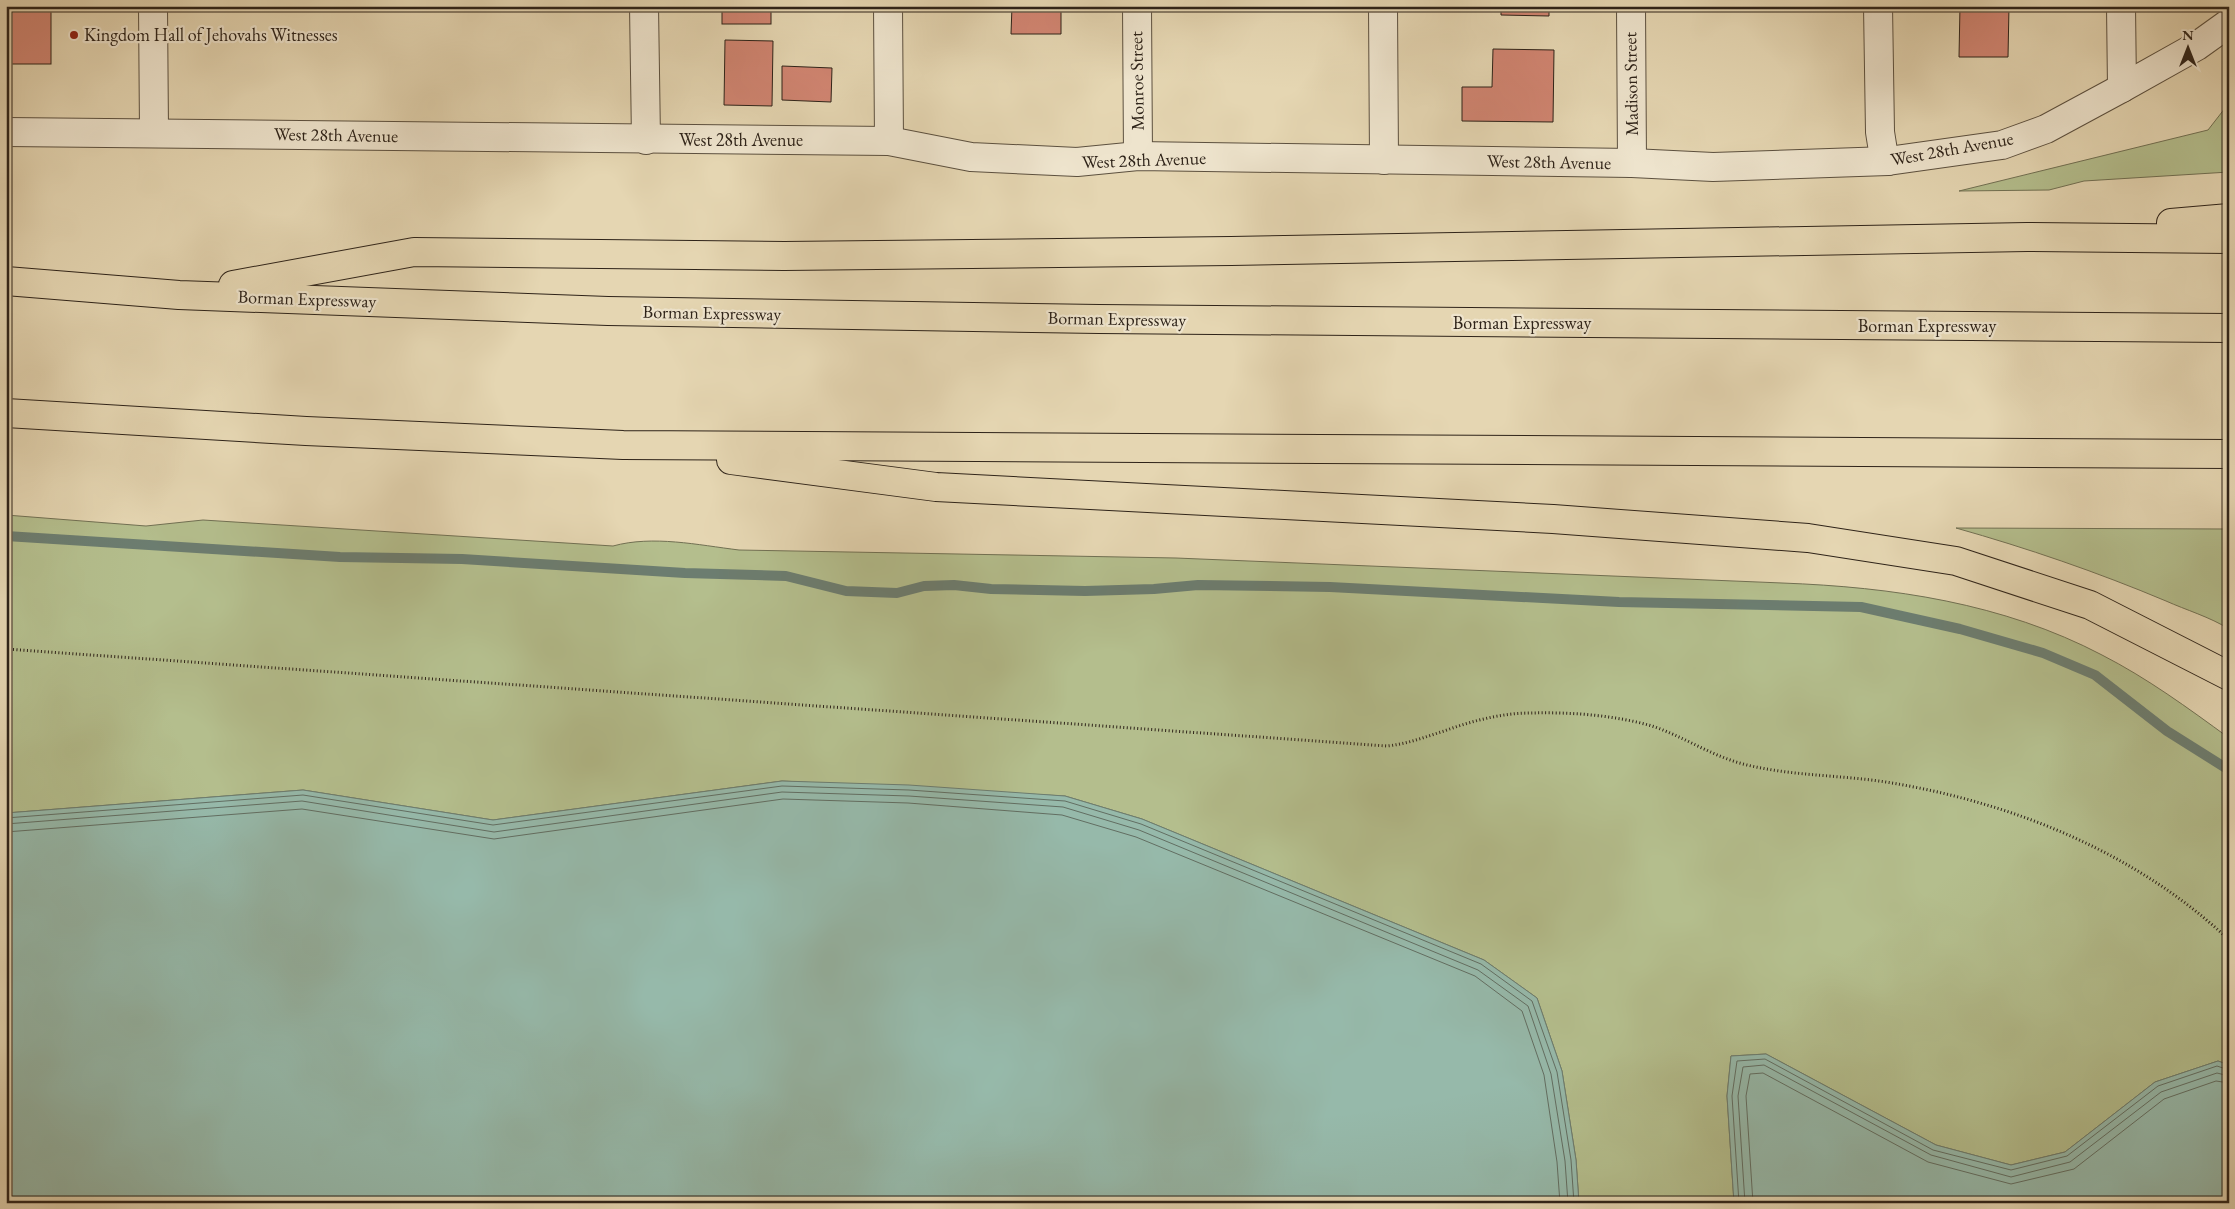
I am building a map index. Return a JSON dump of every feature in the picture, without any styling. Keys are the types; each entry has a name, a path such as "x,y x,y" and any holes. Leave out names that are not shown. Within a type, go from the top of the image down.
{"highway":[{"path":"2027,237 2229,218"},
{"path":"180,294 414,252 784,256 1241,251 2027,237 2229,239"},
{"name":"Borman Expressway","path":"6,281 180,294 608,311 1079,319 2229,328"},
{"path":"6,413 296,430 623,445 2229,454"},
{"path":"623,445 936,488 1553,519 1808,538 1956,561 2090,605 2229,676"}],"street":[{"path":"153,6 154,132"},
{"path":"644,6 646,140"},
{"path":"888,6 889,141"},
{"name":"Monroe Street","path":"1136,6 1138,156"},
{"path":"1383,6 1384,160"},
{"name":"Madison Street","path":"1630,6 1632,163"},
{"path":"1878,6 1880,132 1883,150 1888,161"},
{"path":"2121,6 2122,88"},
{"name":"West 28th Avenue","path":"6,132 88,134 154,132 646,140 889,141 937,152 971,157 1077,162 1138,156 1632,163 1713,167 1888,161 2002,145 2046,129 2197,46 2229,23"}],"path":[{"path":"6,649 1387,746 1408,743 1473,721 1510,714 1552,713 1618,718 1652,726 1730,761 1782,772 1885,782 1931,790 2021,816 2063,832 2138,872 2177,897 2229,940"}],"green space":[{"path":"2229,103 2229,172 2084,181 2049,190 1959,191 2208,130"},
{"path":"6,515 146,526 203,520 613,546 644,541 660,541 739,550 1176,558 1782,583 1823,585 1905,594 1986,610 2026,622 2102,655 2151,683 2229,738 2229,1065 2218,1061 2155,1082 2065,1152 2011,1165 1936,1145 1766,1054 1731,1056 1727,1096 1734,1203 1579,1203 1576,1160 1562,1071 1537,998 1484,960 1142,819 1065,796 782,781 493,820 303,790 6,813"},
{"path":"1956,528 2229,529 2229,629 2206,617 2088,570"}],"water":[{"path":"782,781 909,785 1065,796 1142,819 1484,960 1537,998 1562,1071 1576,1160 1579,1203 6,1203 6,813 303,790 493,820"},
{"path":"1766,1054 1936,1145 2011,1165 2065,1152 2155,1082 2218,1061 2229,1065 2229,1203 1734,1203 1727,1096 1731,1056"}],"building":[{"path":"6,6 51,6 51,64 6,64"},
{"path":"722,6 771,6 771,24 722,24"},
{"path":"1012,6 1061,6 1061,34 1011,34"},
{"path":"1501,6 1549,6 1549,16 1501,15"},
{"path":"1960,6 2009,6 2008,57 1959,57"},
{"path":"725,40 773,41 772,106 724,105"},
{"path":"1493,49 1554,50 1553,122 1462,121 1462,87 1492,87"},
{"path":"782,66 832,68 831,102 782,100"}],"waterway":[{"path":"6,536 340,557 462,559 685,573 786,576 846,591 897,593 924,586 954,585 991,589 1085,591 1154,589 1198,585 1330,587 1619,602 1861,607 1960,629 2043,653 2095,675 2167,731 2229,770"}],"place":[{"name":"Kingdom Hall of Jehovahs Witnesses","path":"74,35"}]}
